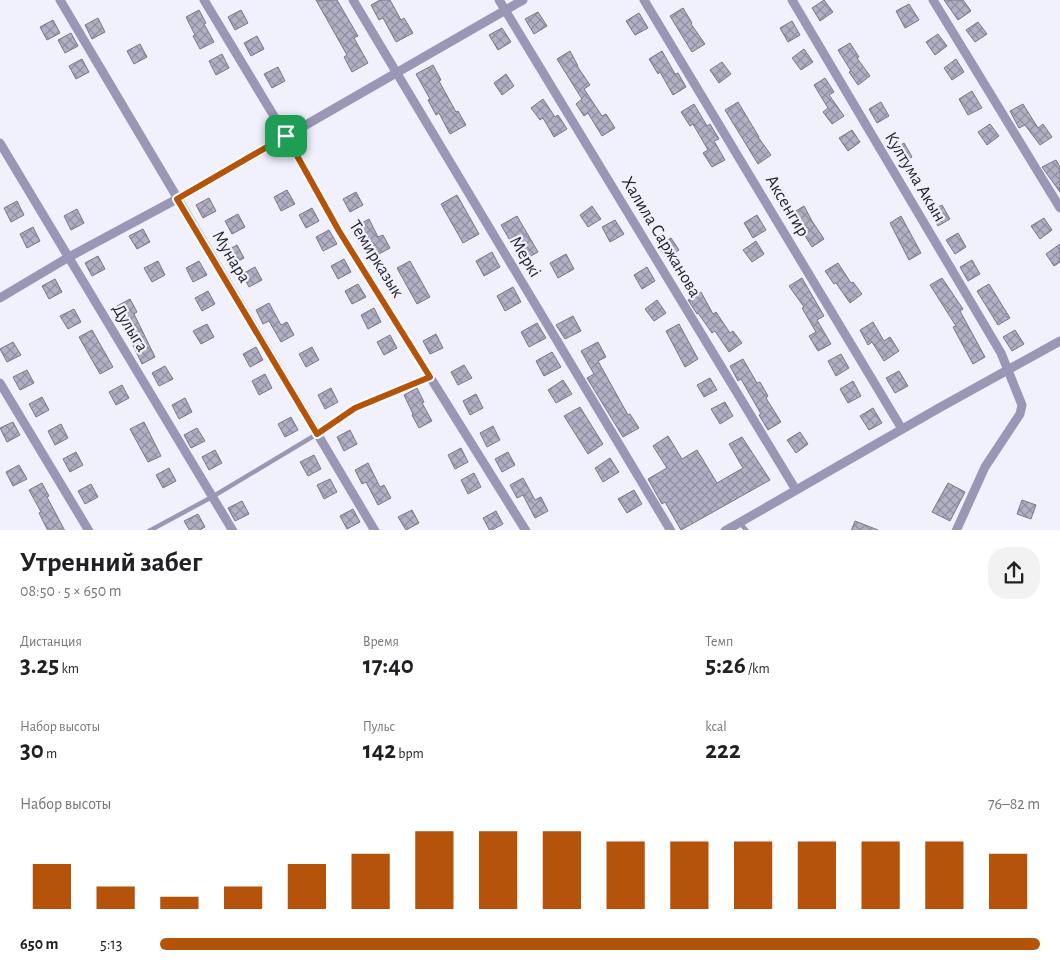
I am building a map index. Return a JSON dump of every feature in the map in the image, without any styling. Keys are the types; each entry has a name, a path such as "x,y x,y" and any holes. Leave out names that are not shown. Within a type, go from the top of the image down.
{"street":[{"name":"Мунара","path":"60,0 375,530"},
{"name":"Темирказык","path":"204,0 286,136 339,231 526,530"},
{"name":"Меркі","path":"353,0 671,530"},
{"name":"Халила Саржанова","path":"499,0 796,490"},
{"path":"0,298 69,257 177,199 523,0"},
{"name":"Аксенгир","path":"644,0 902,429"},
{"name":"Култума Акын","path":"792,0 1001,353 1022,405 1020,414 985,467 956,530"},
{"path":"933,0 1060,208"},
{"name":"Дулыга","path":"0,143 233,530"},
{"path":"725,530 1060,341"},
{"path":"0,383 89,530"}],"lane":[{"path":"149,530 212,497 317,434 355,408 430,377"},
{"path":"739,522 747,530"}],"building":[{"path":"316,0 337,0 358,36 354,38 368,63 352,72 344,57 347,55"},
{"path":"380,0 390,0 401,20 404,18 413,33 396,42 383,18 379,20 371,5"},
{"path":"824,0 833,12 820,21 812,8"},
{"path":"944,0 963,0 971,11 958,20"},
{"path":"909,4 919,20 905,28 896,11"},
{"path":"683,8 691,24 705,44 692,52 670,16"},
{"path":"199,10 214,42 200,49 186,17"},
{"path":"241,10 248,23 235,30 228,17"},
{"path":"538,12 547,26 534,34 525,19"},
{"path":"639,13 648,28 635,35 626,21"},
{"path":"98,18 105,32 92,39 85,25"},
{"path":"53,20 60,33 47,40 40,27"},
{"path":"792,21 800,35 788,42 780,28"},
{"path":"978,22 987,34 975,42 966,30"},
{"path":"502,28 511,42 498,50 489,35"},
{"path":"71,33 78,46 65,53 58,40"},
{"path":"938,34 947,46 935,55 926,42"},
{"path":"257,36 264,49 251,56 244,43"},
{"path":"850,43 859,57 857,58 870,76 858,85 838,50"},
{"path":"140,44 147,57 134,64 127,51"},
{"path":"804,49 813,62 801,70 792,58"},
{"path":"570,51 577,66 590,85 584,89 602,116 606,114 615,128 602,136 588,113 584,116 576,104 582,99 557,59"},
{"path":"662,51 675,74 678,73 686,87 673,95 660,72 658,74 649,59"},
{"path":"222,54 229,68 216,75 209,61"},
{"path":"82,59 89,72 76,79 69,66"},
{"path":"956,59 964,72 952,80 944,68"},
{"path":"722,62 731,74 719,83 710,70"},
{"path":"433,65 441,80 439,81 456,112 458,111 466,125 450,134 439,113 436,115 428,100 430,99 416,74"},
{"path":"278,67 285,81 272,88 264,74"},
{"path":"506,74 514,86 502,95 494,83"},
{"path":"825,78 834,92 829,95 844,116 832,124 823,112 828,108 814,85"},
{"path":"972,91 982,108 968,115 959,99"},
{"path":"543,99 555,117 558,115 567,129 554,137 543,118 540,120 531,108"},
{"path":"738,102 758,137 771,155 758,164 725,110"},
{"path":"881,102 889,116 877,123 869,109"},
{"path":"694,104 707,126 710,124 719,139 714,141 725,160 712,167 703,153 708,150 693,124 690,126 681,112"},
{"path":"1023,104 1038,128 1043,124 1052,137 1040,145 1025,125 1019,128 1010,111"},
{"path":"990,124 999,136 987,145 978,132"},
{"path":"852,130 860,142 848,151 839,138"},
{"path":"904,143 912,157 900,164 892,150"},
{"path":"1056,160 1060,167 1060,192 1042,167"},
{"path":"287,190 295,204 281,211 274,197"},
{"path":"356,192 363,205 350,212 343,199"},
{"path":"457,195 479,234 463,243 441,204"},
{"path":"209,198 216,211 203,218 196,205"},
{"path":"17,201 24,215 11,222 4,208"},
{"path":"942,205 950,219 938,226 930,212"},
{"path":"592,206 601,219 588,227 580,215"},
{"path":"804,206 824,239 812,247 791,214"},
{"path":"312,208 319,221 306,228 299,215"},
{"path":"77,209 84,223 71,230 64,216"},
{"path":"238,214 245,227 232,234 225,221"},
{"path":"757,215 766,230 753,238 744,223"},
{"path":"517,216 538,252 522,261 501,225"},
{"path":"901,216 921,253 909,260 890,223"},
{"path":"1044,218 1052,230 1040,239 1031,226"},
{"path":"369,219 378,237 383,235 390,248 377,255 367,237 363,239 356,226"},
{"path":"615,220 624,234 610,242 602,227"},
{"path":"33,227 40,241 27,248 20,234"},
{"path":"143,229 150,242 137,249 129,236"},
{"path":"329,230 337,244 323,251 316,237"},
{"path":"958,233 966,247 955,254 946,240"},
{"path":"671,238 679,250 667,259 658,246"},
{"path":"756,241 764,254 752,262 743,250"},
{"path":"1060,244 1060,262 1054,266 1046,254"},
{"path":"237,245 244,258 231,265 224,252"},
{"path":"492,252 500,267 484,276 476,261"},
{"path":"566,254 574,269 558,278 550,263"},
{"path":"98,256 105,269 92,276 85,263"},
{"path":"344,259 351,272 338,279 331,266"},
{"path":"972,260 980,274 968,281 960,267"},
{"path":"158,261 165,275 152,282 144,268"},
{"path":"199,261 207,275 193,282 186,268"},
{"path":"410,261 430,297 417,304 397,268"},
{"path":"838,263 851,283 853,282 862,294 850,303 825,271"},
{"path":"255,267 262,280 249,287 242,274"},
{"path":"647,267 655,281 642,289 634,275"},
{"path":"802,278 824,316 817,320 831,344 818,351 809,336 816,332 802,308 804,307 789,286"},
{"path":"942,278 963,309 960,311 985,357 973,364 953,327 956,326 930,285"},
{"path":"55,279 62,292 49,299 42,286"},
{"path":"358,284 366,297 352,304 345,291"},
{"path":"989,284 1010,318 998,325 977,291"},
{"path":"513,287 521,302 505,311 497,296"},
{"path":"208,291 215,304 202,311 195,298"},
{"path":"701,292 713,314 716,312 730,333 733,331 742,343 729,352 715,331 712,333 688,300"},
{"path":"130,299 137,312 134,314 155,357 142,364 126,331 129,329 117,306"},
{"path":"657,300 666,313 654,321 645,309"},
{"path":"269,303 281,325 287,322 294,335 281,342 269,321 263,324 256,310"},
{"path":"374,308 381,322 368,329 361,315"},
{"path":"74,309 81,322 68,329 60,316"},
{"path":"573,316 581,331 565,339 556,325"},
{"path":"873,322 884,341 890,337 899,351 884,361 872,342 868,345 860,330"},
{"path":"537,323 546,338 529,347 521,332"},
{"path":"207,324 214,337 201,344 193,331"},
{"path":"679,324 698,359 685,367 666,331"},
{"path":"92,330 113,367 100,374 79,337"},
{"path":"1015,330 1024,344 1012,351 1003,337"},
{"path":"436,334 443,348 430,354 423,341"},
{"path":"390,335 397,348 384,355 377,342"},
{"path":"13,342 21,355 7,362 0,349"},
{"path":"598,342 606,357 598,361 628,415 630,414 639,428 623,437 587,378 594,374 581,351"},
{"path":"256,347 263,360 250,367 243,354"},
{"path":"312,347 319,360 306,367 299,354"},
{"path":"552,352 561,367 544,376 536,361"},
{"path":"841,354 849,368 836,376 828,361"},
{"path":"743,359 757,383 760,382 768,396 766,398 781,422 768,430 741,379 738,381 730,366"},
{"path":"464,365 472,378 458,385 451,372"},
{"path":"165,366 173,379 159,386 152,373"},
{"path":"27,370 34,383 20,390 13,377"},
{"path":"899,371 908,386 895,393 886,378"},
{"path":"265,374 272,388 259,395 252,381"},
{"path":"710,378 717,390 704,397 697,385"},
{"path":"563,380 572,394 556,403 548,390"},
{"path":"853,381 861,396 848,403 840,389"},
{"path":"122,385 129,398 116,405 109,392"},
{"path":"331,388 338,402 325,409 318,395"},
{"path":"417,388 424,402 422,403 432,421 419,428 404,395"},
{"path":"476,394 483,408 470,415 463,401"},
{"path":"42,397 49,410 36,417 29,404"},
{"path":"185,398 192,412 179,419 172,405"},
{"path":"725,402 733,416 720,424 711,409"},
{"path":"580,407 603,444 588,454 564,416"},
{"path":"873,408 882,423 869,430 860,416"},
{"path":"291,417 298,430 285,437 278,424"},
{"path":"13,422 20,435 7,442 0,428"},
{"path":"144,422 161,456 148,462 130,429"},
{"path":"61,424 68,438 55,445 48,431"},
{"path":"493,426 500,440 487,447 480,433"},
{"path":"197,428 205,441 191,448 184,435"},
{"path":"350,430 357,444 344,451 337,437"},
{"path":"800,432 808,444 796,453 787,440"},
{"path":"668,436 682,459 697,450 717,483 743,468 729,444 742,437 770,480 681,530 665,502 662,504 648,479 667,468 653,446"},
{"path":"461,448 468,462 455,469 448,455"},
{"path":"215,450 222,463 209,470 202,457"},
{"path":"76,452 83,465 70,472 63,459"},
{"path":"508,452 515,465 502,472 495,459"},
{"path":"314,455 321,469 308,476 300,462"},
{"path":"610,458 619,472 603,482 595,468"},
{"path":"368,463 380,487 384,485 391,498 378,505 366,482 362,484 355,470"},
{"path":"19,465 27,479 13,486 6,472"},
{"path":"169,468 176,481 163,488 156,475"},
{"path":"474,473 481,487 468,494 461,480"},
{"path":"523,478 535,500 541,497 548,511 535,518 523,495 517,498 510,485"},
{"path":"330,479 337,492 324,499 317,485"},
{"path":"42,483 49,496 47,497 64,530 48,530 39,513 41,512 29,490"},
{"path":"948,483 965,492 950,521 932,512"},
{"path":"91,484 98,497 85,504 78,491"},
{"path":"634,490 642,504 627,513 618,499"},
{"path":"1022,500 1036,505 1031,519 1017,514"},
{"path":"242,501 249,514 235,521 228,508"},
{"path":"353,509 360,522 347,529 340,516"},
{"path":"412,510 419,523 406,530 398,517"},
{"path":"496,511 503,524 489,530 483,518"},
{"path":"198,514 205,527 200,530 189,530 184,521"},
{"path":"855,521 878,530 851,530"}],"route":[{"path":"286,136 339,231 430,377 355,408 317,434 177,199 286,136"}]}
